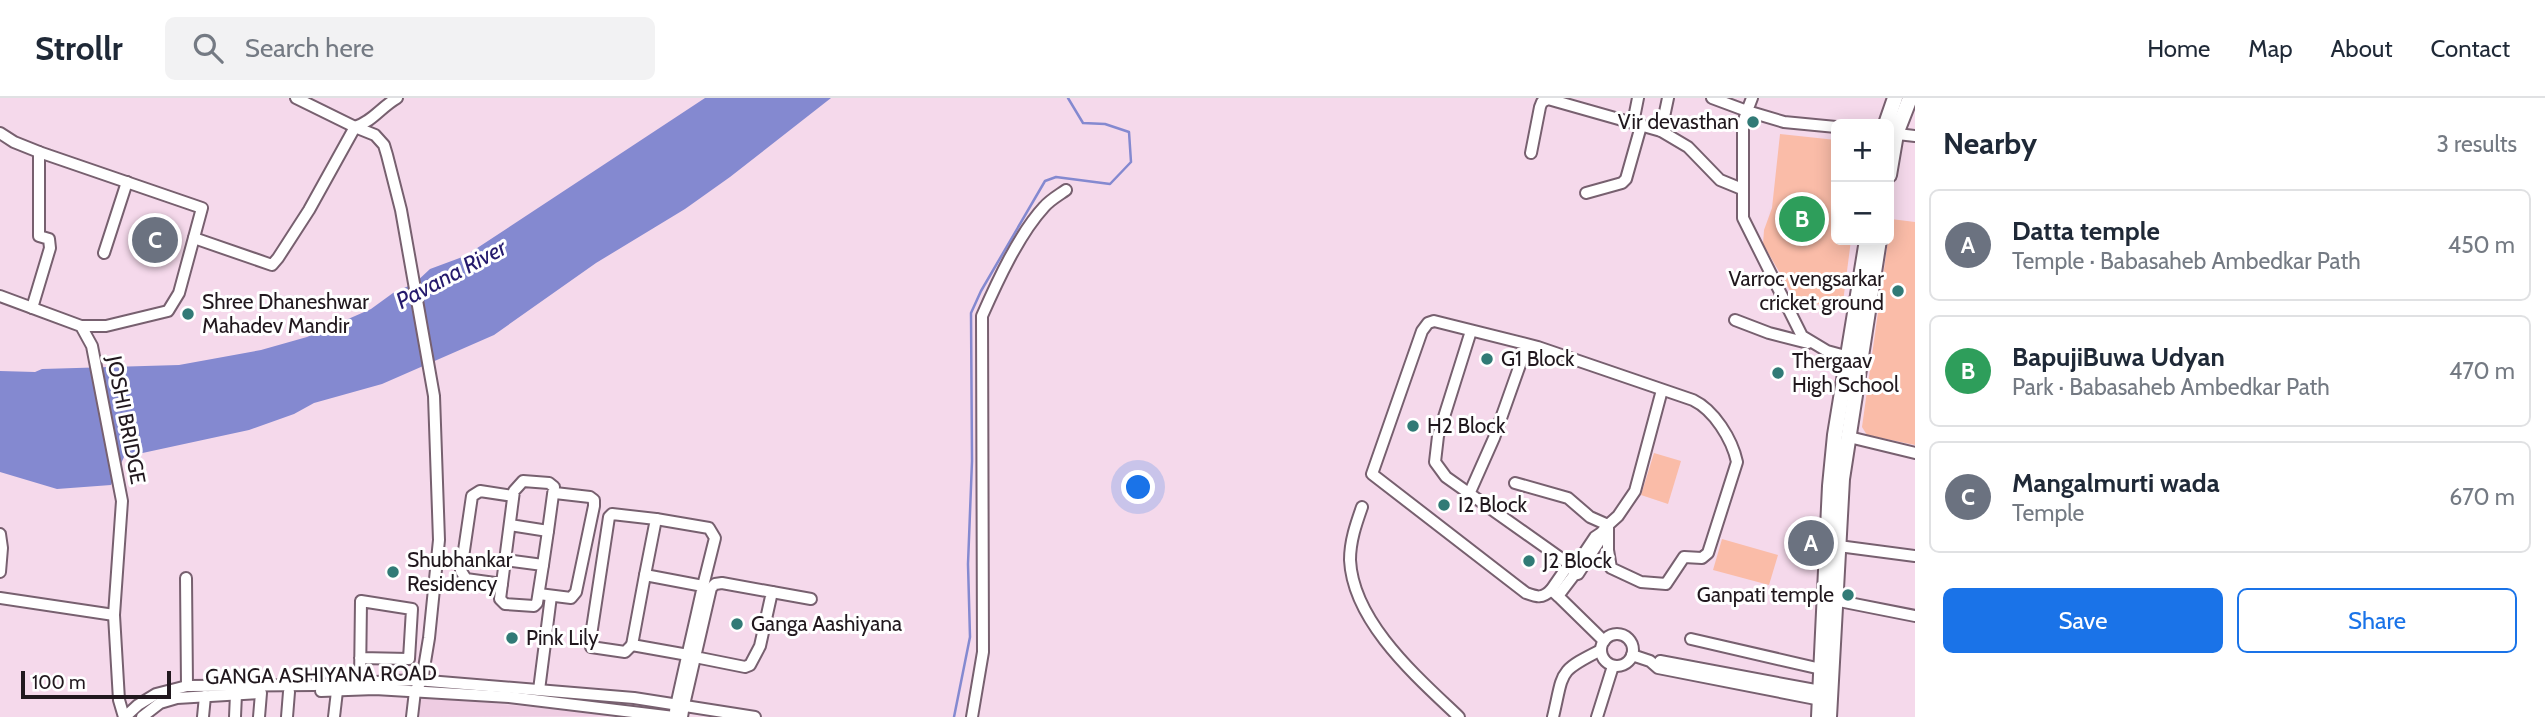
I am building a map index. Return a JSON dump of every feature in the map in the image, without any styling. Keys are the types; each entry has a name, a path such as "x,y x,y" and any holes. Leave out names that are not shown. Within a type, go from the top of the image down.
{"street":[{"path":"296,98 375,135 384,145 401,210 435,396 439,540 429,638 412,717"},
{"path":"194,238 272,265 309,209 355,127 367,123 380,109 397,98"},
{"path":"1586,193 1622,183 1626,179 1637,125 1638,98"},
{"path":"1661,131 1668,98"},
{"path":"1712,98 1728,101 1747,111 1784,122 1831,127"},
{"path":"1752,98 1743,123 1743,218 1795,325 1811,343"},
{"path":"1894,124 1910,98"},
{"path":"1531,153 1539,110 1544,99 1596,106 1637,125 1661,131 1688,147 1720,180 1742,188"},
{"path":"1890,119 1891,99"},
{"path":"1894,131 1915,136"},
{"path":"0,133 39,152 202,208 179,293 168,311 106,326 82,326 0,296"},
{"path":"33,308 51,248 49,239 39,236 39,152"},
{"path":"104,253 127,183"},
{"path":"972,717 983,652 982,316 997,280 1044,206 1066,190"},
{"path":"1819,717 1825,696 1835,435 1866,245"},
{"path":"1832,545 1878,245"},
{"path":"1735,320 1849,357"},
{"path":"1515,483 1568,498 1605,529 1611,568 1649,584 1666,584 1684,557 1702,558 1708,553 1736,467 1736,457 1704,405 1662,390 1527,345 1434,321 1424,327 1372,474 1526,593 1539,598 1554,593 1578,574 1605,529 1618,516 1635,491 1662,390"},
{"name":"JOSHI BRIDGE","path":"82,326 92,346 122,501 114,615 119,700 125,717"},
{"path":"1472,331 1435,452 1435,462 1439,470 1569,564 1554,593"},
{"path":"1470,492 1494,438 1527,345"},
{"path":"1849,437 1915,453"},
{"path":"523,481 554,487 539,594 534,606 505,604 500,599 513,496 517,485 523,481"},
{"path":"502,584 466,579 461,571 472,496 480,491 513,496"},
{"path":"539,594 571,598 576,592 594,506 594,500 590,497 555,493"},
{"path":"1362,507 1353,533 1350,558 1353,581 1364,608 1407,666 1459,717"},
{"path":"656,519 632,645 625,652 596,649 591,647 590,642 612,514 621,513 709,528 715,538 681,709 674,717"},
{"path":"510,525 548,531"},
{"path":"0,534 0,572"},
{"path":"1832,545 1915,556"},
{"path":"505,560 543,565"},
{"path":"645,575 704,586"},
{"path":"186,578 187,686"},
{"path":"691,656 711,588 715,583 811,599"},
{"path":"632,645 745,667 750,664 760,646 772,592"},
{"path":"1553,717 1564,673 1570,666 1603,646 1613,635 1624,636 1631,643 1632,655 1623,665 1613,666 1605,660 1603,646 1554,593"},
{"path":"539,690 551,596"},
{"path":"0,598 114,615"},
{"path":"1830,599 1915,617"},
{"path":"1829,717 1821,669 1830,599"},
{"path":"360,658 409,659 412,609 361,601 360,658 360,681"},
{"path":"1690,639 1821,669"},
{"path":"1632,655 1654,664 1791,695 1825,696"},
{"path":"1654,664 1659,660 1825,696"},
{"path":"1597,717 1613,666"},
{"path":"125,717 156,694 187,686 314,685 360,681 539,690 755,717"},
{"name":"GANGA ASHIYANA ROAD","path":"142,717 154,706 165,701 205,695 337,691 419,685 674,717"},
{"path":"334,717 337,691"},
{"path":"259,717 261,692"},
{"path":"287,717 289,692"},
{"path":"235,717 236,694"},
{"path":"203,717 205,695"}],"shaded area":[{"path":"1780,134 1831,139 1831,245 1850,245 1843,302 1799,306 1763,244 1764,230 1772,208"},
{"name":"Varroc vengsarkar cricket ground","path":"1894,219 1915,222 1915,445 1867,435 1862,427 1887,245 1894,245"},
{"path":"1654,453 1681,461 1668,504 1641,495"},
{"path":"1722,539 1778,555 1769,585 1713,570"},
{"path":"419,696 623,716 417,717"}],"water":[{"name":"Pavana River","path":"705,98 831,98 685,209 596,263 494,335 382,384 314,403 294,414 249,430 124,457 111,485 57,489 0,472 0,371 35,372 42,369 179,365 261,350 307,337 371,309 393,293 415,283 430,269 465,256"}],"waterway":[{"path":"954,717 970,637 968,564 972,461 971,313 1045,181 1056,177 1110,184 1131,162 1129,132 1105,124 1083,123 1068,98"}],"place":[{"name":"Vir devasthan","path":"1753,122"},
{"name":"BapujiBuwa Udyan","path":"1802,219"},
{"name":"Mangalmurti wada","path":"155,240"},
{"name":"Varroc vengsarkar cricket ground","path":"1898,291"},
{"name":"Shree Dhaneshwar Mahadev Mandir","path":"188,314"},
{"name":"G1 Block","path":"1487,359"},
{"name":"Thergaav High School","path":"1778,373"},
{"name":"H2 Block","path":"1413,426"},
{"name":"I2 Block","path":"1444,505"},
{"name":"Datta temple","path":"1811,543"},
{"name":"J2 Block","path":"1529,561"},
{"name":"Shubhankar Residency","path":"393,572"},
{"name":"Ganpati temple","path":"1848,595"},
{"name":"Ganga Aashiyana","path":"737,624"},
{"name":"Pink Lily","path":"512,638"}]}
